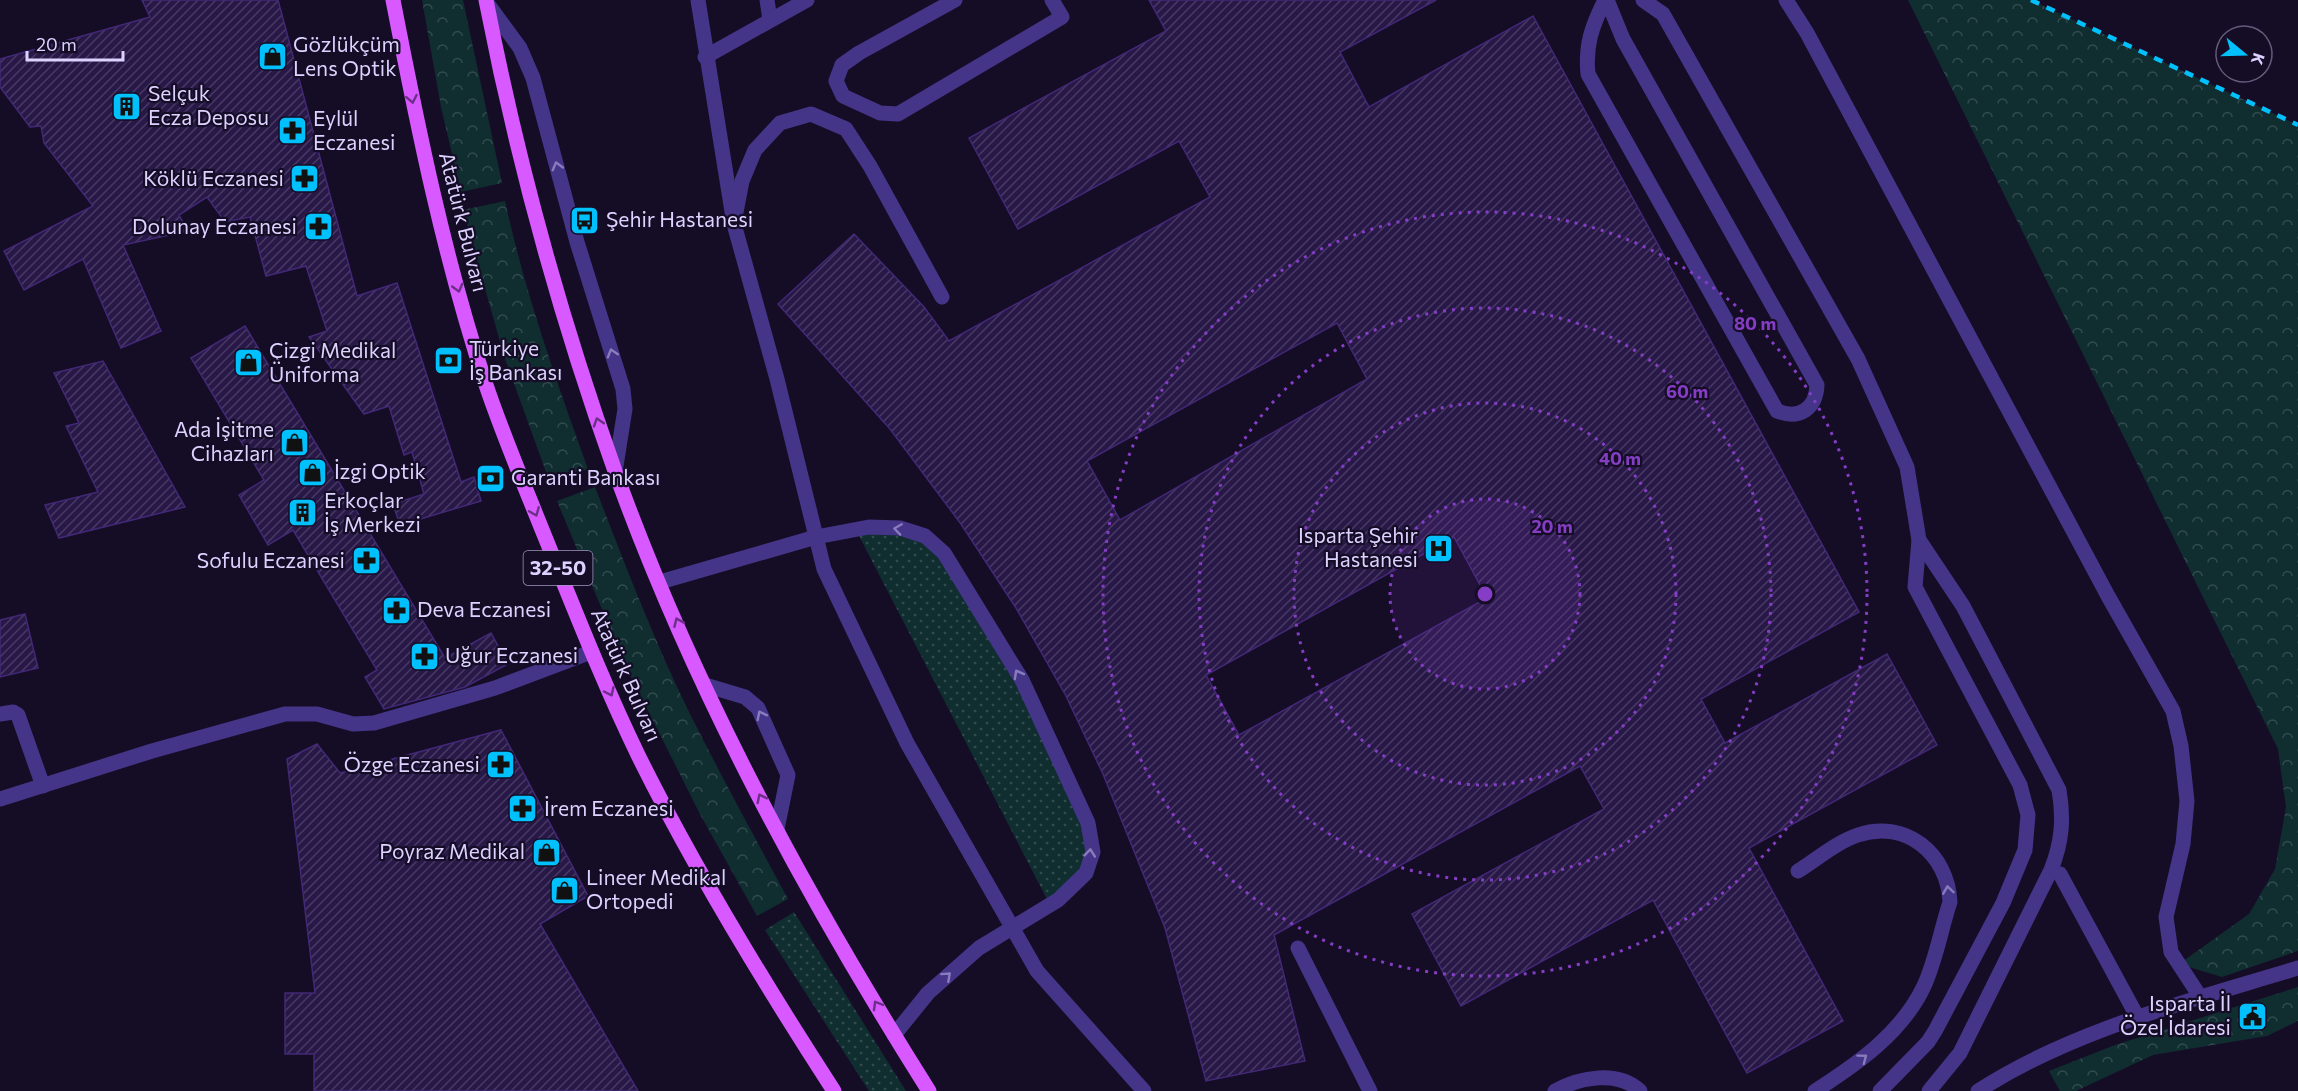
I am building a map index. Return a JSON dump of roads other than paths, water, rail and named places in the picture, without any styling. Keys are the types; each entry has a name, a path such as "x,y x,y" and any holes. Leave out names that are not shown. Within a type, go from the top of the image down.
{"main road":[{"name":"Atatürk Bulvarı","path":"393,0 421,146 468,327 502,429 591,652 639,757 708,885 779,1006 834,1091"},
{"path":"487,2 542,242 615,472 705,685 777,829 894,1035 929,1091"}],"street":[{"path":"698,0 705,57 734,224 777,380 824,569 907,743 1037,971 1143,1091"},
{"path":"766,0 770,20"},
{"path":"705,57 807,0"},
{"path":"955,0 859,53 842,65 836,81 843,96 880,113 898,114 1062,17 1052,0"},
{"path":"1606,0 1623,39 1817,385 1817,395 1806,411 1796,415 1777,411 1588,74 1586,54 1591,29 1606,0"},
{"path":"1643,0 1663,14 1858,359 1907,467 1919,540 1915,587 2020,785 2028,814 2025,850 2003,903 1935,1031 1928,1042 1880,1091"},
{"path":"1786,0 1807,33 2102,585 2173,711 2181,746 2187,801 2183,844 2166,917 2171,952 2200,998"},
{"path":"487,2 520,48 533,78 577,242 623,388 624,427 615,472"},
{"path":"734,224 742,181 755,150 780,123 811,114 846,129 870,166 942,297"},
{"path":"660,582 816,537 868,527 900,528 925,536 944,553 1022,680 1088,823 1092,852 1086,873 1058,900 979,948 928,993 894,1035"},
{"path":"1919,540 1963,606 2059,790 2062,810 2059,850 2051,870 1960,1053 1929,1091"},
{"path":"0,799 182,742 285,714 317,714 353,724 374,723 514,682 591,652"},
{"path":"705,685 745,697 758,708 788,775 777,829"},
{"path":"0,714 13,712 18,715 43,786"},
{"path":"1798,871 1856,835 1895,833 1912,838 1932,853 1946,876 1949,889 1950,902 1924,987 1893,1032 1871,1051 1815,1091"},
{"path":"2060,874 2138,1018"},
{"path":"1298,948 1370,1091"},
{"path":"1978,1091 2025,1064 2138,1018 2298,968"},
{"path":"1555,1091 1585,1086 1604,1077 1632,1083 1640,1091"}],"railway":[{"path":"2031,0 2298,125"}],"place":[{"name":"Gözlükçüm Lens Optik","path":"272,57"},
{"name":"Selçuk Ecza Deposu","path":"127,106"},
{"name":"Eylül Eczanesi","path":"292,131"},
{"name":"Köklü Eczanesi","path":"305,179"},
{"name":"Şehir Hastanesi","path":"585,220"},
{"name":"Dolunay Eczanesi","path":"318,227"},
{"name":"Türkiye İş Bankası","path":"448,361"},
{"name":"Çizgi Medikal Üniforma","path":"248,363"},
{"name":"Ada İşitme Cihazları","path":"295,442"},
{"name":"İzgi Optik","path":"313,472"},
{"name":"Garanti Bankası","path":"490,478"},
{"name":"Erkoçlar İş Merkezi","path":"303,513"},
{"name":"Isparta Şehir Hastanesi","path":"1439,548"},
{"name":"Sofulu Eczanesi","path":"366,561"},
{"name":"Deva Eczanesi","path":"396,610"},
{"name":"Uğur Eczanesi","path":"424,656"},
{"name":"Özge Eczanesi","path":"501,765"},
{"name":"İrem Eczanesi","path":"523,809"},
{"name":"Poyraz Medikal","path":"546,852"},
{"name":"Lineer Medikal Ortopedi","path":"565,890"},
{"name":"Isparta İl Özel İdaresi","path":"2252,1016"}]}
